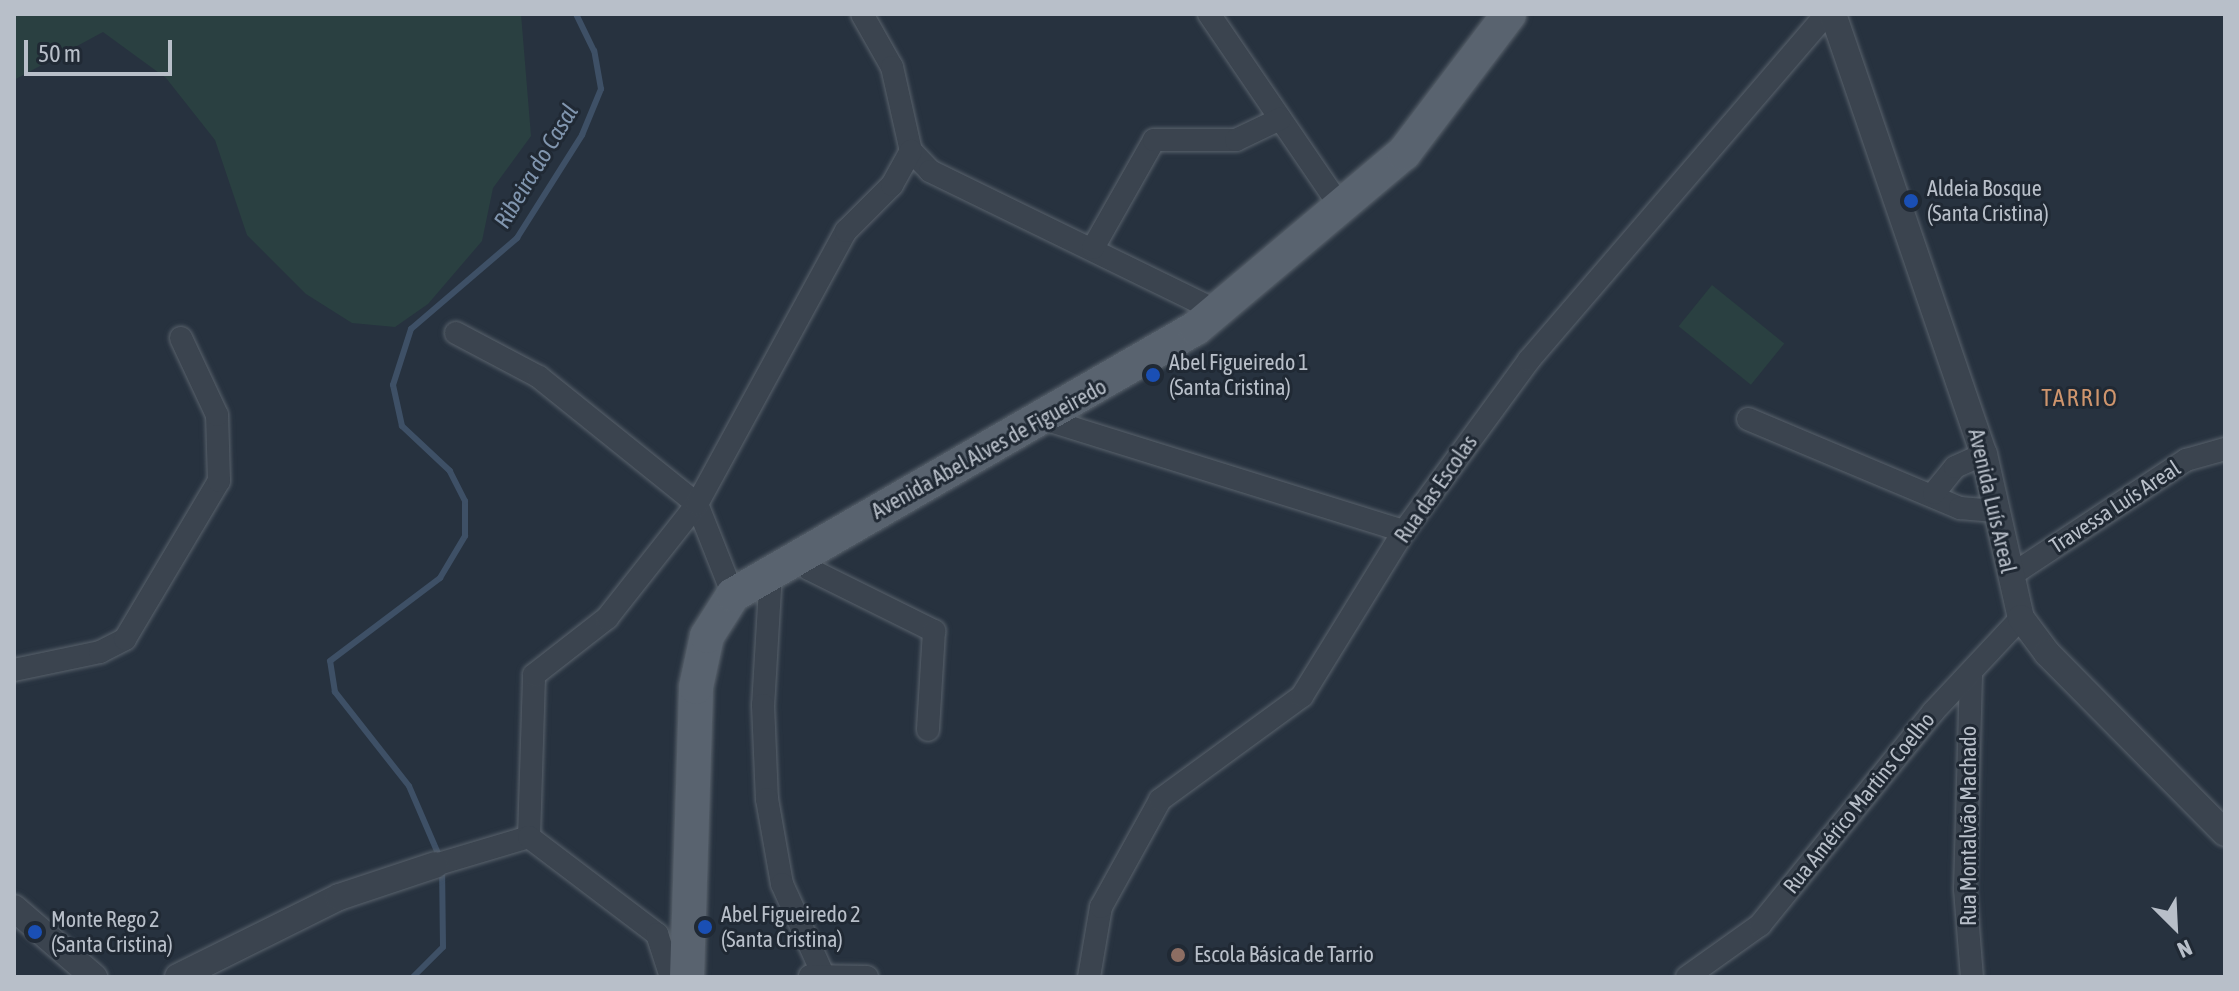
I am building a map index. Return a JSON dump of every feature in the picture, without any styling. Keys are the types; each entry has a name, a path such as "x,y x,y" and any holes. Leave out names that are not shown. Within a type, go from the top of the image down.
{"main road":[{"name":"Avenida Abel Alves de Figueiredo","path":"687,977 696,687 707,636 733,595 1044,419 1217,311 1342,209 1404,153 1509,14"}],"street":[{"path":"862,14 892,67 911,151 930,171 1217,311"},
{"path":"1209,14 1342,209"},
{"name":"Rua das Escolas","path":"1089,977 1101,907 1160,800 1302,696 1404,531 1529,360 1827,14"},
{"name":"Avenida Luís Areal","path":"1833,14 1984,454 1992,511 2021,618 2047,653 2225,833"},
{"path":"1093,248 1154,140 1236,140 1280,119"},
{"path":"529,837 534,675 607,618 697,504 846,231 892,185 911,151"},
{"path":"456,333 539,377 697,504 733,595"},
{"path":"14,670 100,652 125,639 219,481 217,415 181,338"},
{"path":"1044,419 1404,531"},
{"path":"1748,419 1934,493 1960,508 1992,511"},
{"name":"Travessa Luís Areal","path":"2010,576 2186,460 2225,449"},
{"path":"1934,493 1955,467 1984,454"},
{"path":"801,555 809,569 934,631 928,730"},
{"path":"771,572 763,705 767,799 782,884 815,975 867,977"},
{"name":"Rua Américo Martins Coelho","path":"1687,977 1760,925 2021,618"},
{"name":"Rua Montalvão Machado","path":"1971,675 1965,889 1972,977"},
{"path":"178,977 339,897 529,837"},
{"path":"529,837 657,934 671,977"},
{"path":"14,908 94,977"}],"green space":[{"path":"14,14 521,14 531,136 493,188 482,241 428,304 395,327 352,323 306,294 247,235 215,140 166,78 103,32 14,80"},
{"path":"1712,285 1784,344 1751,385 1679,326"}],"waterway":[{"name":"Ribeira do Casal","path":"440,858 409,786 335,692 330,661 440,578 465,536 465,501 450,471 402,426 393,385 411,329 517,238 582,135 601,89 594,51 576,14"},
{"name":"Ribeira do Casal","path":"413,977 443,947 442,869"}],"place":[{"name":"Aldeia Bosque (Santa Cristina)","path":"1911,201"},
{"name":"Abel Figueiredo 1 (Santa Cristina)","path":"1153,375"},
{"name":"Abel Figueiredo 2 (Santa Cristina)","path":"705,927"},
{"name":"Monte Rego 2 (Santa Cristina)","path":"35,932"},
{"name":"Escola Básica de Tarrio","path":"1178,955"}],"district":[{"name":"TARRIO","path":"2080,398"}]}
